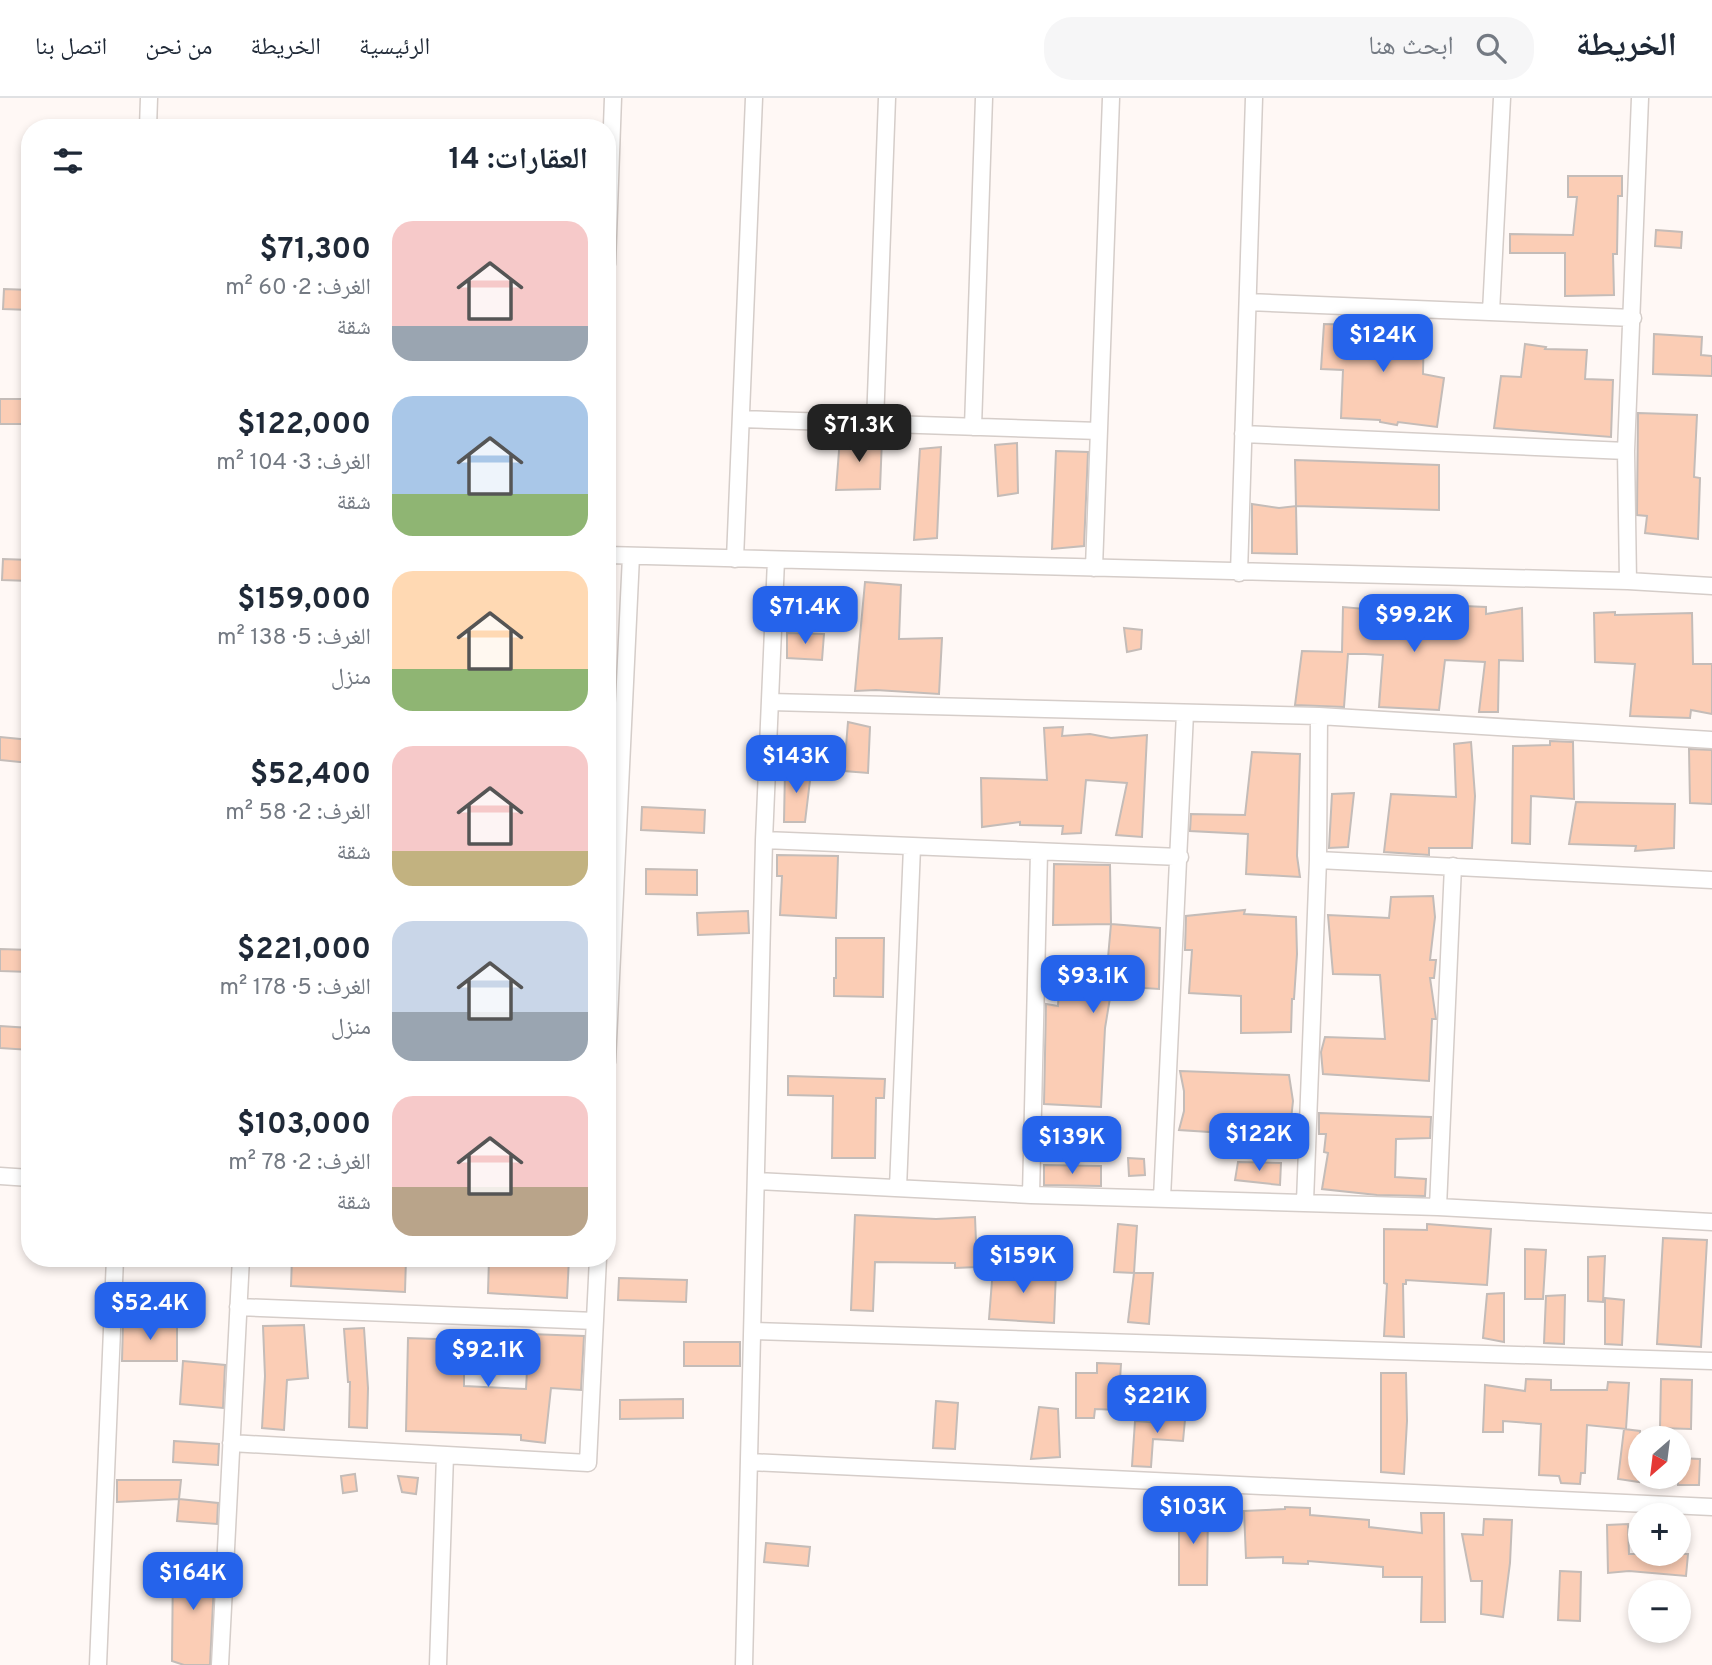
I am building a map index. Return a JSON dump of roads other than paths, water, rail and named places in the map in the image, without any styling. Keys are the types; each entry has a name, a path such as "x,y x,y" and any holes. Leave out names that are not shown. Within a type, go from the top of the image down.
{"street":[{"path":"148,119 149,98"},
{"path":"612,119 613,98"},
{"path":"736,559 754,98"},
{"path":"876,424 887,98"},
{"path":"973,426 984,98"},
{"path":"1094,568 1111,98"},
{"path":"1239,573 1254,98"},
{"path":"1491,312 1502,98"},
{"path":"1628,581 1626,451 1640,98"},
{"path":"1248,302 1633,318"},
{"path":"741,419 1099,430"},
{"path":"1244,434 1626,451"},
{"path":"616,555 1628,581 1712,586"},
{"path":"616,871 631,556"},
{"path":"744,1665 758,1181 764,840 776,560"},
{"path":"616,701 624,701"},
{"path":"770,702 1319,716 1712,740"},
{"path":"1162,1198 1185,713"},
{"path":"1305,1202 1318,860 1319,716"},
{"path":"764,840 1180,857"},
{"path":"898,1188 912,847"},
{"path":"1031,1195 1039,852"},
{"path":"1318,860 1712,880"},
{"path":"1438,1207 1453,866"},
{"path":"0,1176 21,1177"},
{"path":"758,1181 1031,1195 1438,1207 1712,1222"},
{"path":"98,1665 115,1267"},
{"path":"220,1665 240,1267"},
{"path":"231,1443 588,1463 598,1267"},
{"path":"238,1307 595,1321"},
{"path":"754,1331 1712,1361"},
{"path":"438,1665 445,1455"},
{"path":"750,1462 1712,1507"}]}
